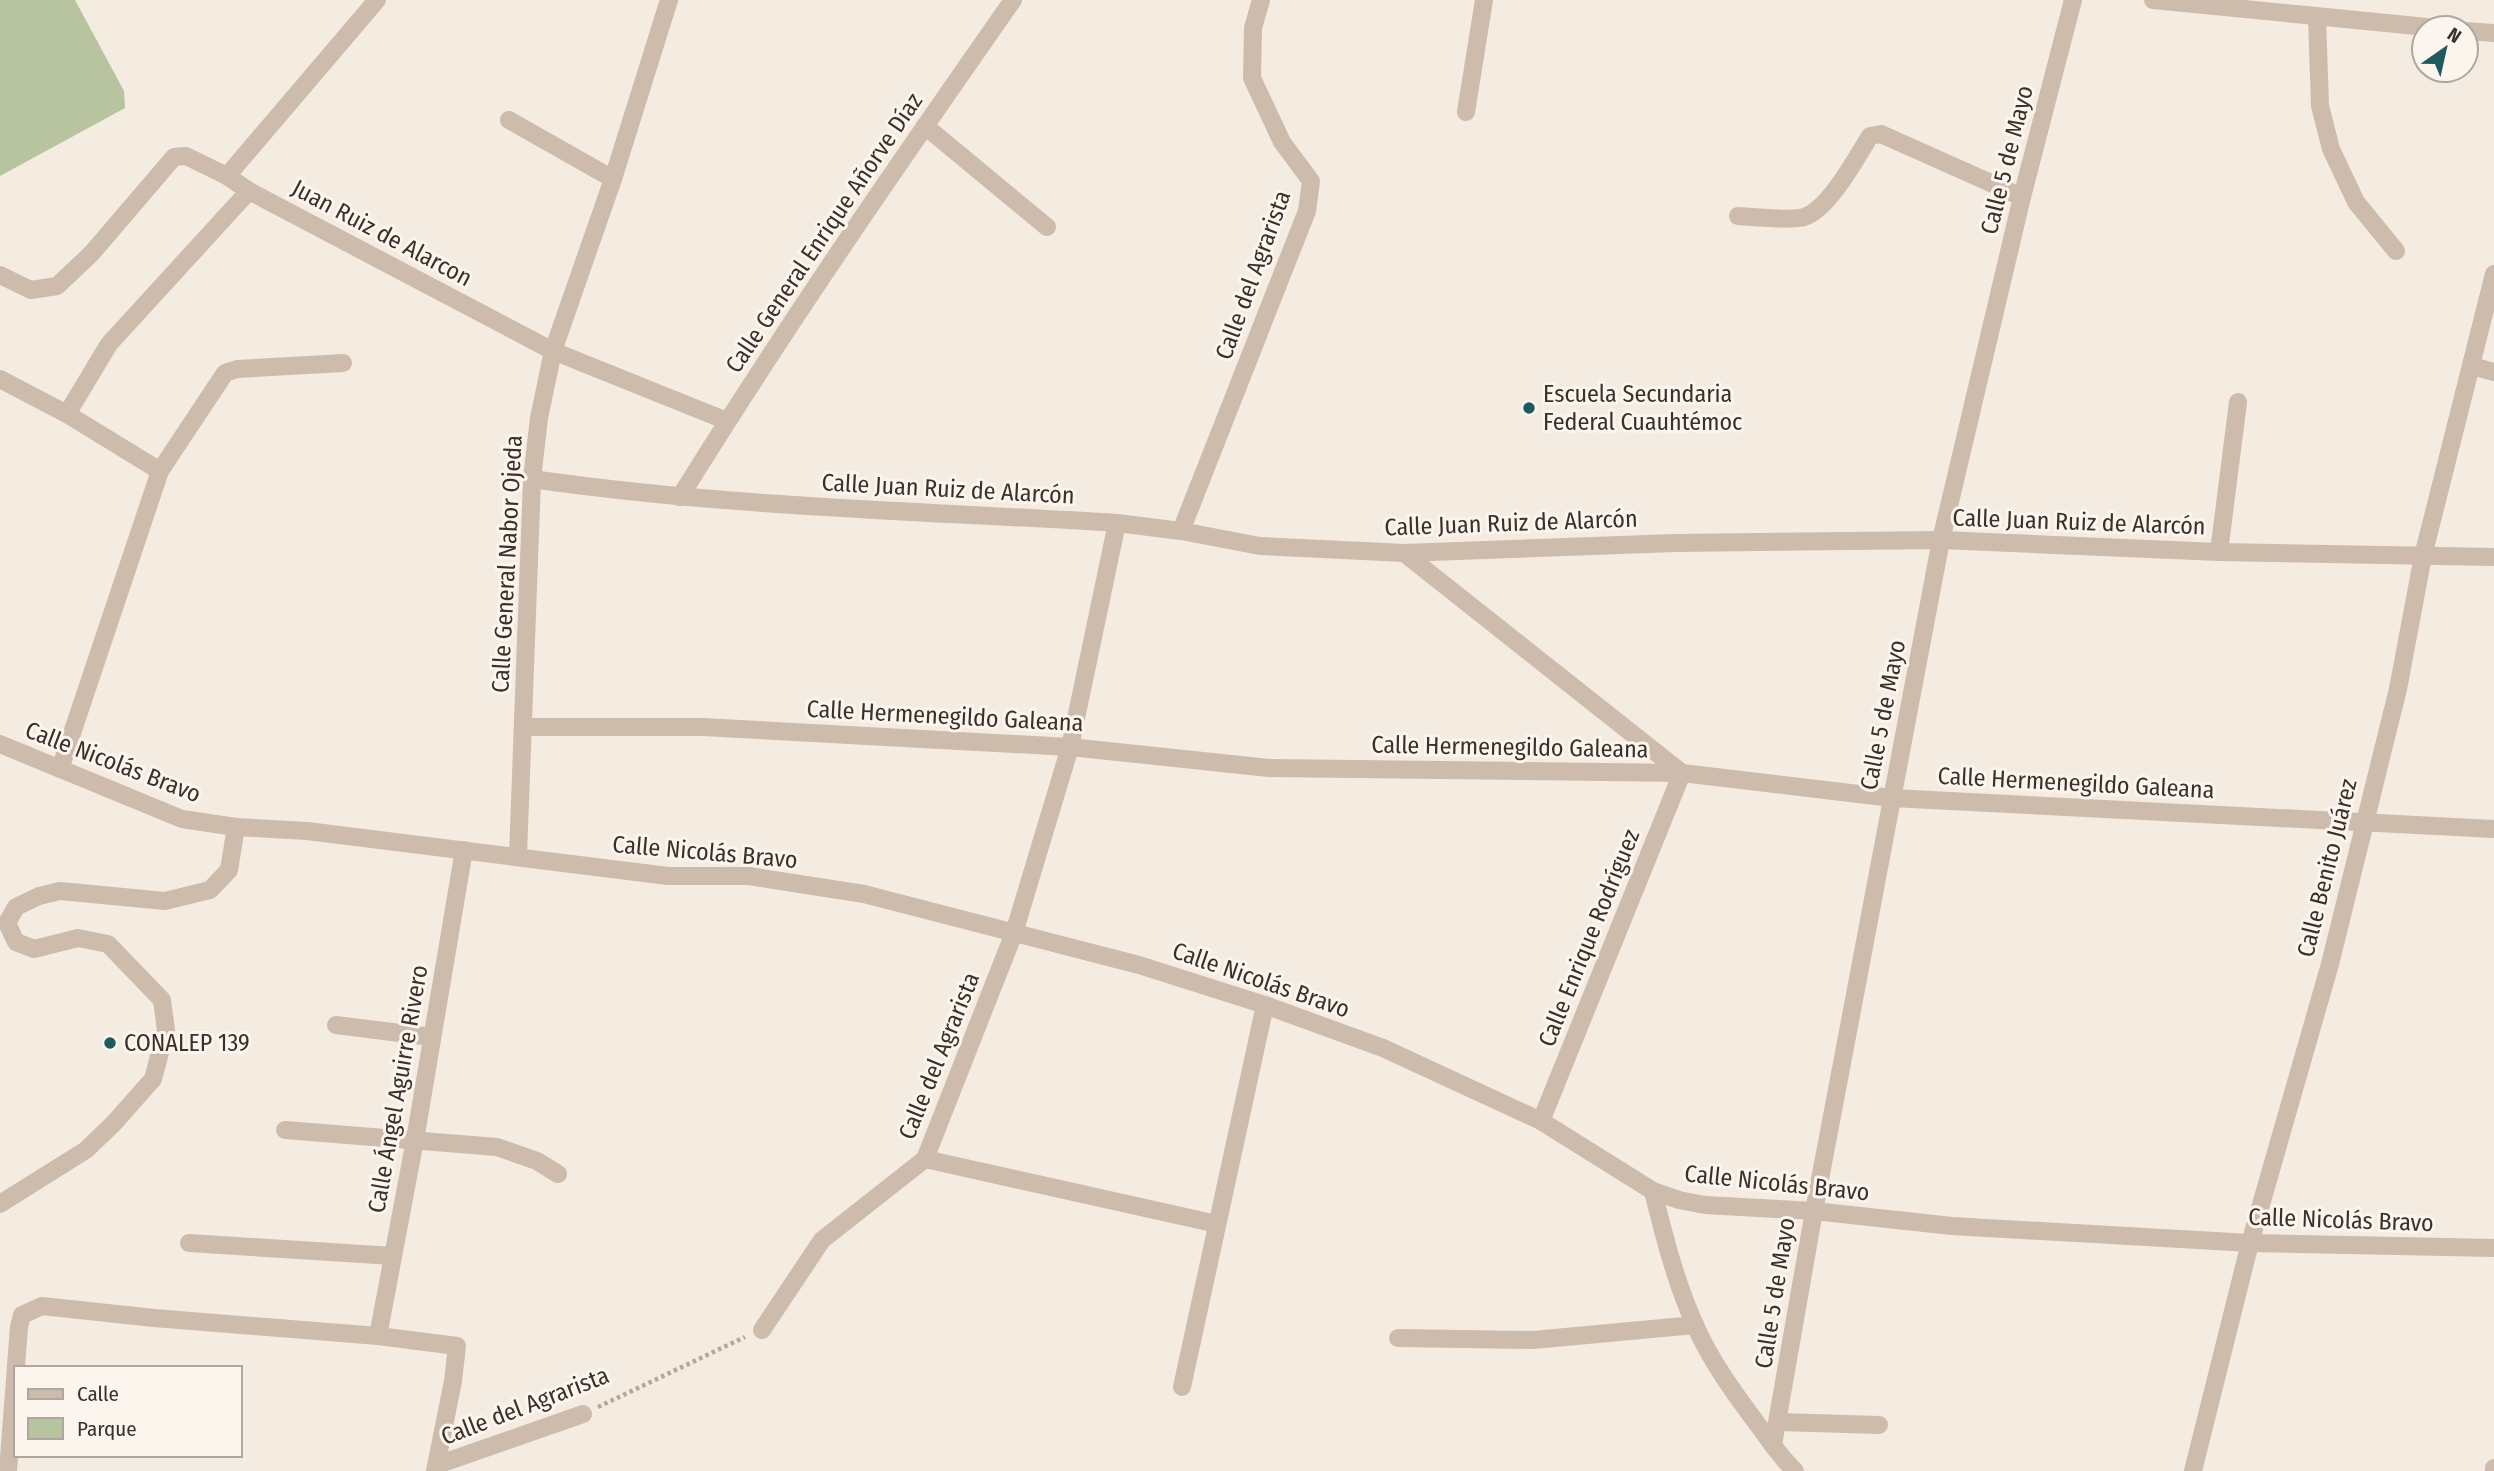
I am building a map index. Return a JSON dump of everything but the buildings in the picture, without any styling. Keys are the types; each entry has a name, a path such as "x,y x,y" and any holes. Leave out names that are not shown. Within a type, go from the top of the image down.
{"street":[{"path":"227,176 377,0"},
{"name":"Calle General Nabor Ojeda","path":"518,856 532,479 539,418 553,351 613,179 669,0"},
{"name":"Calle General Enrique Añorve Díaz","path":"680,497 727,421 1013,0"},
{"name":"Calle del Agrarista","path":"1181,531 1307,211 1311,181 1282,142 1252,78 1253,28 1261,0"},
{"path":"1466,113 1484,0"},
{"name":"Calle 5 de Mayo","path":"1774,1457 1814,1211 1941,540 2022,197 2073,0"},
{"path":"2153,0 2410,25"},
{"path":"2317,17 2320,106 2330,149 2356,202 2396,251"},
{"path":"509,120 613,179"},
{"path":"925,126 1047,227"},
{"path":"1738,216 1804,218 1819,207 1844,179 1870,136 1881,134 2022,197"},
{"name":"Juan Ruiz de Alarcon","path":"0,275 31,290 57,286 91,254 174,157 186,156 553,351 727,421"},
{"path":"67,414 108,344 250,191"},
{"name":"Calle Benito Juárez","path":"2193,1471 2250,1243 2330,964 2398,689 2423,555 2494,274"},
{"path":"60,769 160,471 225,373 237,369 343,363"},
{"path":"2472,366 2494,372"},
{"path":"0,379 67,414 160,471"},
{"path":"2219,552 2238,402"},
{"name":"Calle Juan Ruiz de Alarcón","path":"532,479 680,497 1117,523 1181,531 1260,546 1404,553 1675,542 1941,540 2219,552 2494,557"},
{"name":"Calle del Agrarista","path":"762,1330 822,1240 925,1159 1014,933 1070,747 1117,523"},
{"path":"1404,553 1682,773"},
{"name":"Calle Hermenegildo Galeana","path":"524,727 703,727 1070,747 1269,768 1682,773 1892,798 2494,829"},
{"name":"Calle Nicolás Bravo","path":"0,744 182,819 236,827 307,831 668,876 748,876 864,894 1139,965 1265,1005 1383,1048 1541,1121 1653,1191 1679,1200 1705,1205 1814,1211 1952,1226 2250,1243 2494,1248"},
{"name":"Calle Enrique Rodríguez","path":"1541,1121 1682,773"},
{"path":"0,1204 86,1150 114,1123 153,1079 166,1030 162,1000 108,944 78,938 34,949 16,942 7,923 16,907 39,896 60,891 165,901 211,890 229,870 236,827"},
{"name":"Calle Ángel Aguirre Rivero","path":"378,1336 415,1140 464,850"},
{"path":"1182,1387 1265,1005"},
{"path":"335,1025 432,1037"},
{"path":"285,1130 496,1147 537,1161 558,1174"},
{"path":"925,1159 1217,1224"},
{"path":"1653,1191 1664,1236 1695,1325 1774,1457 1795,1471"},
{"path":"189,1244 393,1256"},
{"path":"16,1366 22,1315 42,1306 378,1336 457,1346 436,1468"},
{"path":"1398,1338 1534,1339 1695,1325"},
{"path":"8,1471 14,1392"},
{"name":"Calle del Agrarista","path":"436,1468 583,1414"},
{"path":"1779,1422 1879,1424"}],"path":[{"name":"Calle del Agrarista","path":"583,1414 762,1330"}],"green space":[{"path":"0,0 75,0 124,91 125,108 0,176"}],"place":[{"name":"Escuela Secundaria Federal Cuauhtémoc","path":"1529,408"},
{"name":"CONALEP 139","path":"110,1043"}]}
